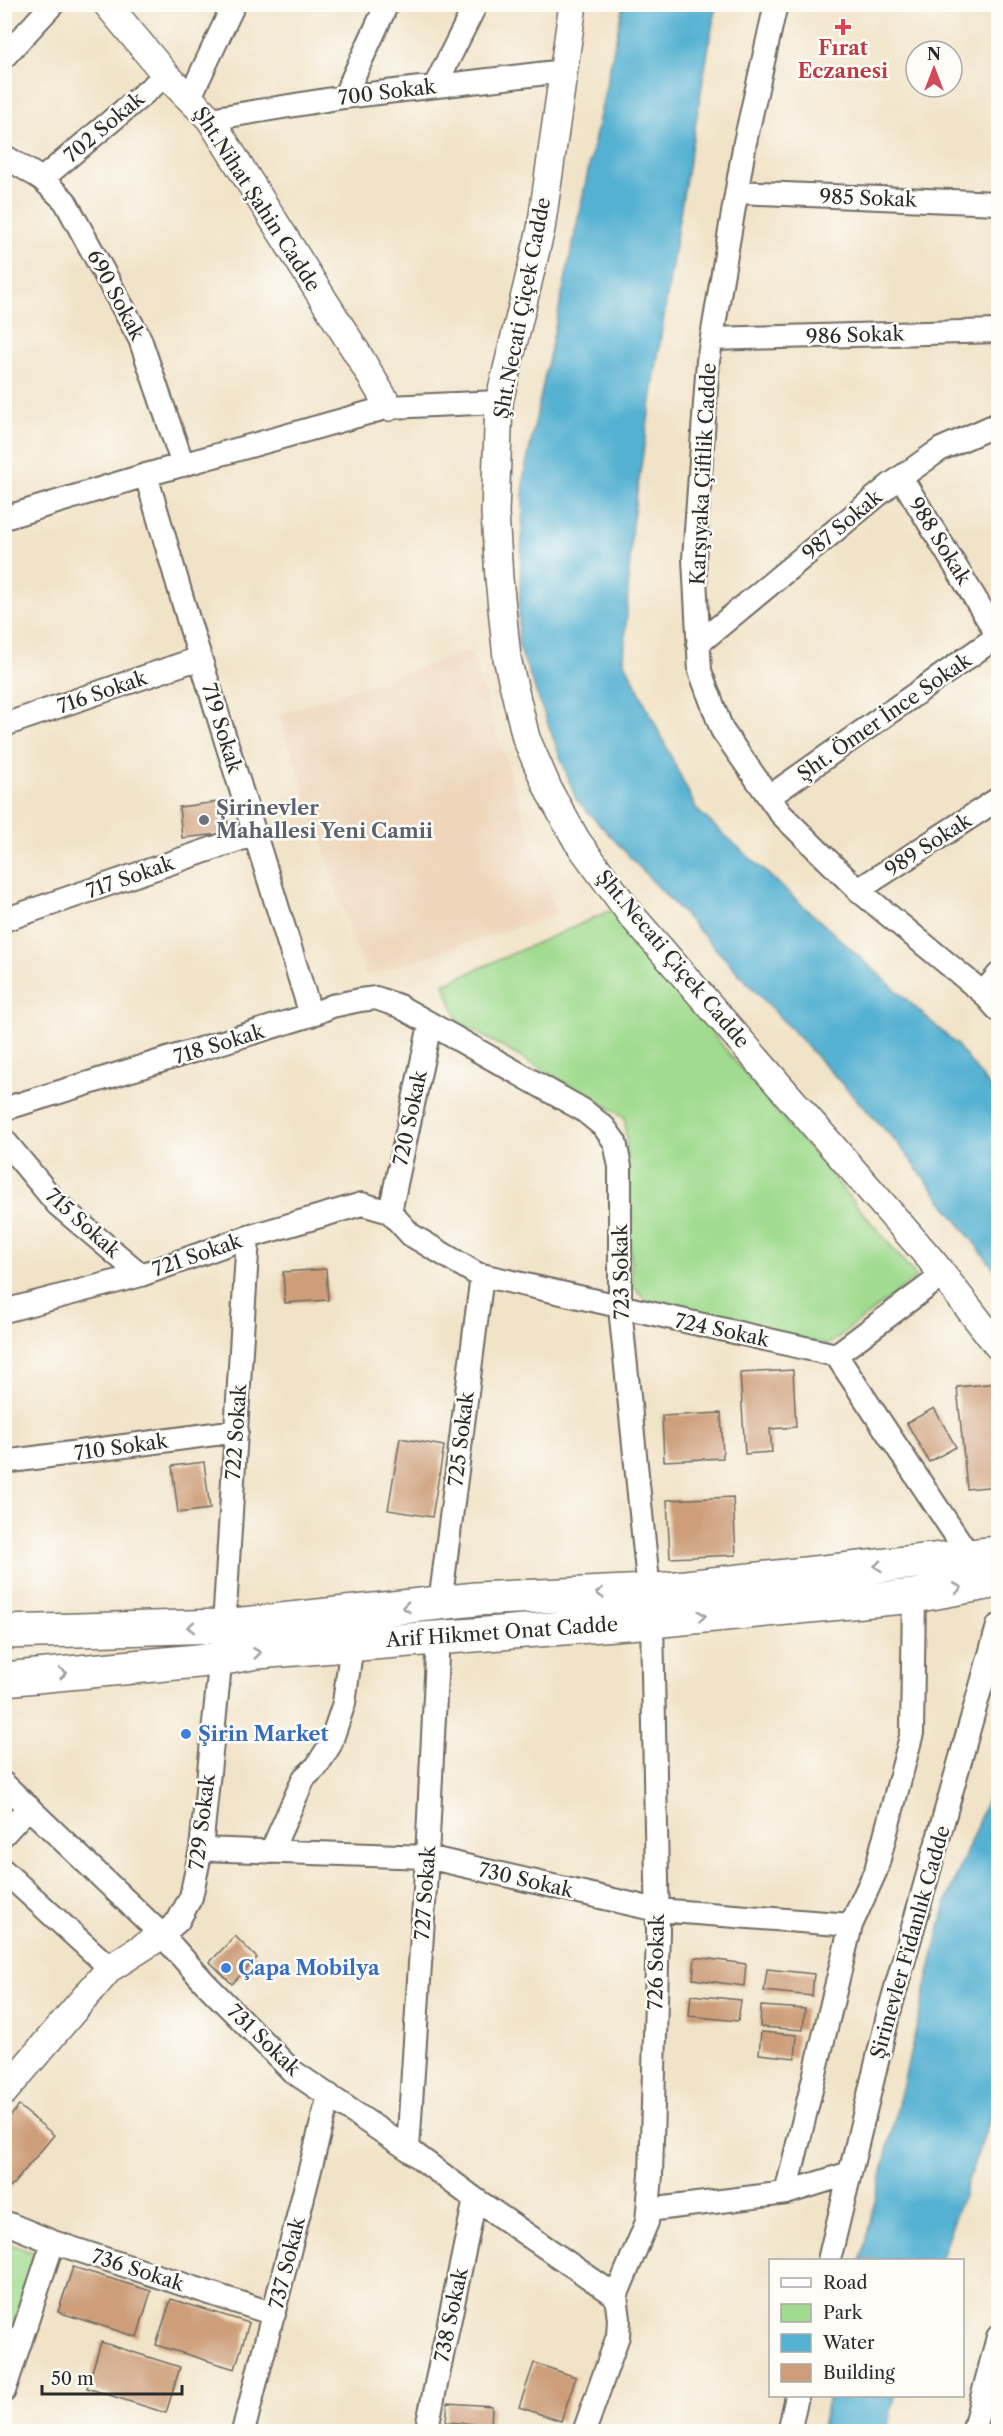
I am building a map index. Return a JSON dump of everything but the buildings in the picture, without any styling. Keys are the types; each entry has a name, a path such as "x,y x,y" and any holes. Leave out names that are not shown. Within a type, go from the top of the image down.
{"main road":[{"name":"Arif Hikmet Onat Cadde","path":"4,1679 219,1659 257,1652 438,1636 984,1555"},
{"name":"Arif Hikmet Onat Cadde","path":"4,1632 224,1626 477,1599 650,1606 914,1596 999,1581"}],"street":[{"path":"4,57 53,4"},
{"name":"Şht.Nihat Şahin Cadde","path":"107,4 166,75 210,119 389,407"},
{"path":"190,97 234,4"},
{"path":"344,97 387,4"},
{"path":"435,86 476,4"},
{"name":"Şht.Necati Çiçek Cadde","path":"573,4 541,229 499,402 495,513 499,578 507,658 526,738 550,793 578,841 632,916 943,1275 999,1346"},
{"name":"Karşıyaka Çiftlik Cadde","path":"776,4 745,142 708,361 694,559 700,671 722,730 782,814 858,890 983,993 999,1010"},
{"name":"700 Sokak","path":"210,119 344,97 564,71"},
{"name":"702 Sokak","path":"42,179 166,75"},
{"name":"690 Sokak","path":"4,156 42,179 65,201 140,339 183,465"},
{"name":"985 Sokak","path":"737,192 999,203"},
{"name":"986 Sokak","path":"712,339 999,331"},
{"path":"4,518 146,475 389,407 499,402"},
{"name":"987 Sokak","path":"699,644 901,477 941,449 999,424"},
{"name":"719 Sokak","path":"146,475 200,658 311,1015"},
{"name":"988 Sokak","path":"901,477 999,636"},
{"name":"Şht. Ömer İnce Sokak","path":"769,797 999,636"},
{"name":"716 Sokak","path":"4,725 200,658"},
{"name":"989 Sokak","path":"858,890 999,799"},
{"name":"717 Sokak","path":"4,920 255,834"},
{"path":"983,993 999,975"},
{"name":"718 Sokak","path":"4,1109 311,1015 332,1006 375,998 399,1006 430,1025"},
{"name":"720 Sokak","path":"390,1212 430,1025"},
{"name":"723 Sokak","path":"430,1025 583,1110 604,1127 615,1142 620,1167 620,1308 650,1606"},
{"name":"715 Sokak","path":"4,1140 57,1204 141,1275"},
{"name":"721 Sokak","path":"4,1311 141,1275 248,1237 362,1204 390,1212"},
{"name":"724 Sokak","path":"390,1212 411,1235 482,1275 836,1355"},
{"name":"722 Sokak","path":"224,1626 248,1237"},
{"name":"725 Sokak","path":"440,1604 482,1275"},
{"path":"943,1275 836,1355 984,1555"},
{"name":"710 Sokak","path":"4,1462 237,1431"},
{"path":"786,2193 851,1925 876,1870 912,1734 914,1596"},
{"name":"726 Sokak","path":"616,2296 647,2222 651,2175 657,1910 650,1606"},
{"name":"729 Sokak","path":"162,1935 178,1921 191,1897 201,1849 224,1626"},
{"name":"Şirinevler Fidanlık Cadde","path":"829,2259 888,2016 999,1626"},
{"name":"727 Sokak","path":"408,2149 427,1857 438,1636"},
{"path":"271,1852 304,1778 317,1766 330,1745 344,1703 352,1644"},
{"name":"731 Sokak","path":"5,1779 29,1807 162,1935 205,1983 292,2071 408,2149 475,2199 616,2296"},
{"path":"4,1834 29,1807"},
{"name":"730 Sokak","path":"201,1849 427,1857 657,1910 851,1925"},
{"path":"4,1871 110,1968"},
{"path":"4,2092 110,1968 162,1935"},
{"name":"737 Sokak","path":"243,2432 330,2095"},
{"path":"648,2210 786,2193 850,2173"},
{"name":"738 Sokak","path":"426,2432 475,2199"},
{"name":"736 Sokak","path":"4,2222 53,2242 274,2314"},
{"path":"4,2391 53,2242"},
{"path":"584,2432 618,2336 619,2319 616,2296"},
{"path":"973,2432 999,2337"},
{"path":"789,2432 797,2397"}],"shaded area":[{"path":"470,651 556,914 366,976 279,714"}],"green space":[{"path":"612,910 744,1072 917,1277 828,1345 652,1306 632,1285 625,1117 459,1022 444,984"},
{"path":"4,2242 35,2253 7,2350 4,2349"}],"water":[{"path":"623,5 716,5 678,225 632,525 624,660 697,810 957,1045 998,1097 998,1274 899,1145 576,799 518,644 524,475"},
{"path":"998,1772 998,2096 940,2259 861,2259 946,1903"},
{"path":"829,2397 895,2397 886,2431 821,2431"}],"place":[{"name":"Fırat Eczanesi","path":"843,27"},
{"name":"Şirinevler Mahallesi Yeni Camii","path":"204,820"},
{"name":"Şirin Market","path":"186,1734"},
{"name":"Çapa Mobilya","path":"226,1968"}]}
